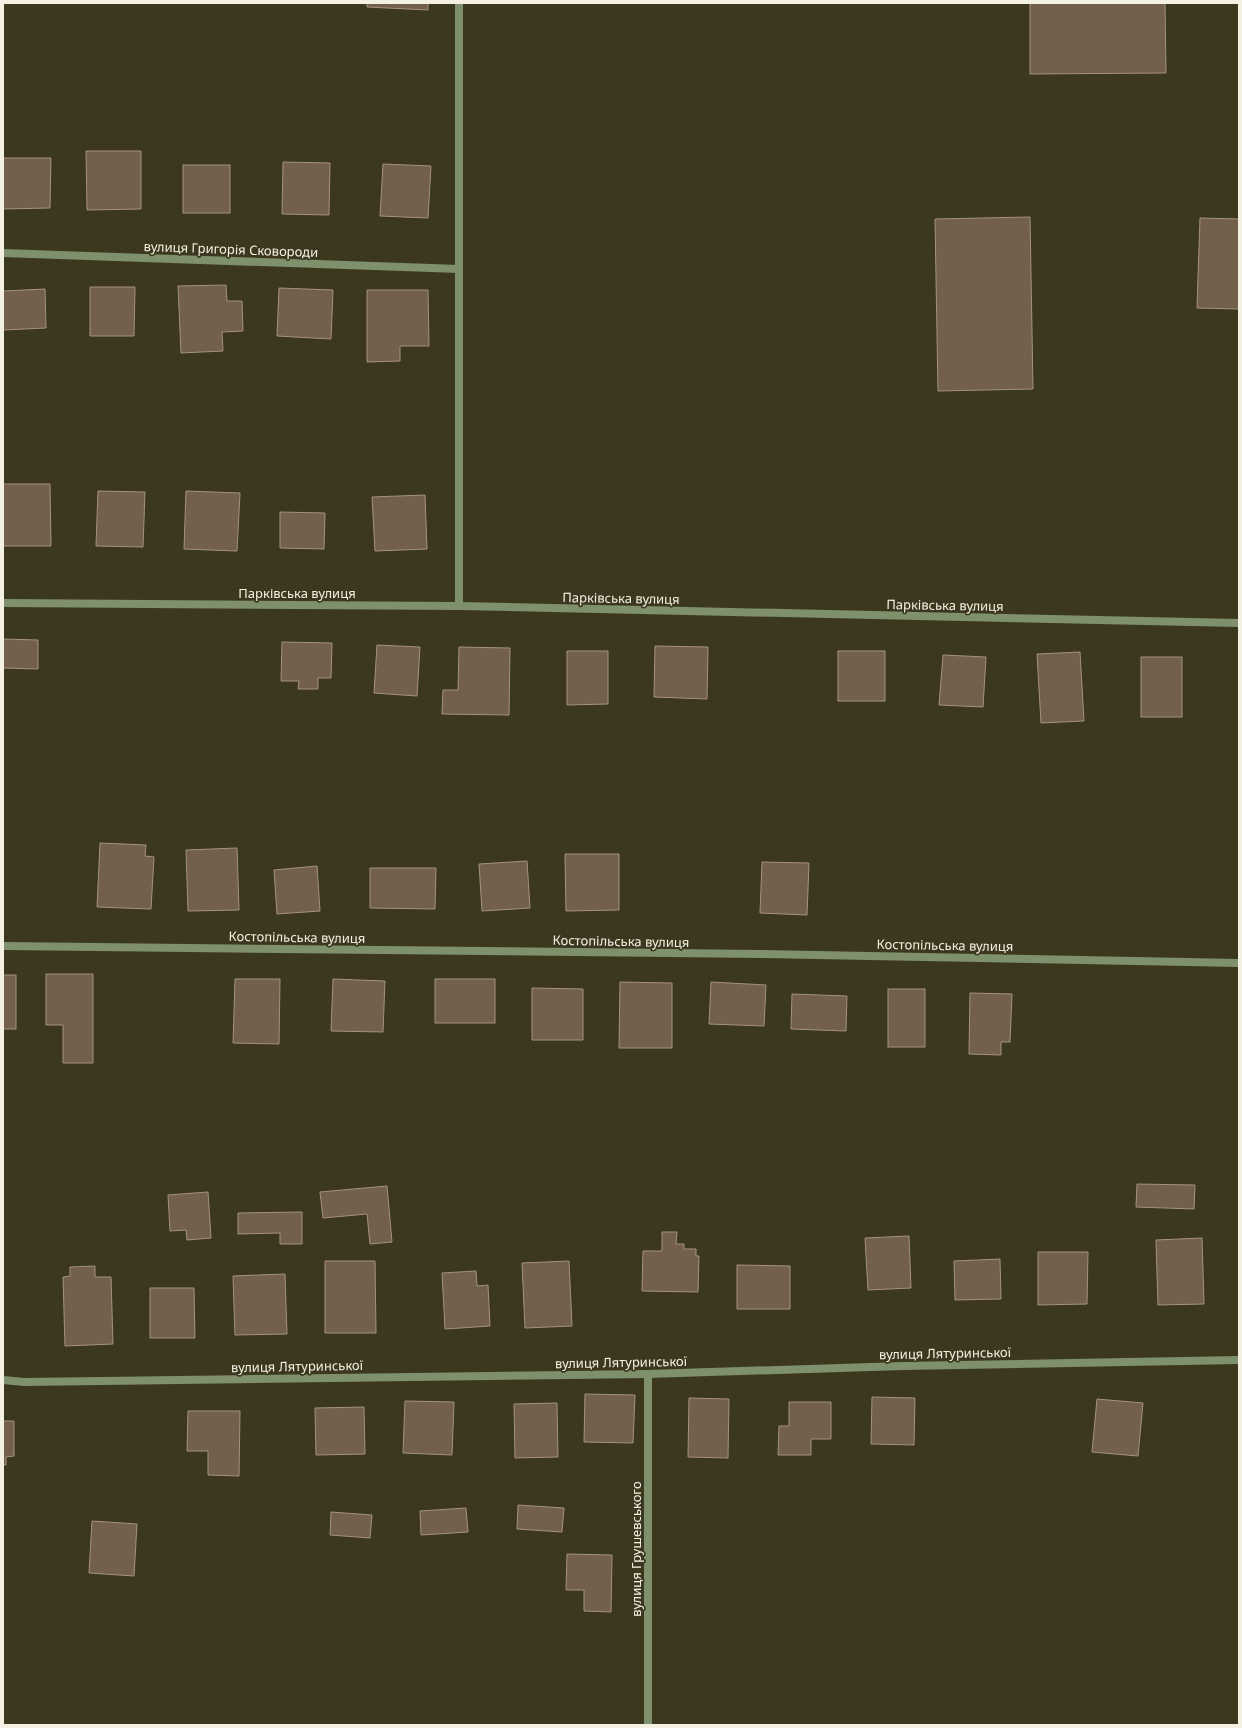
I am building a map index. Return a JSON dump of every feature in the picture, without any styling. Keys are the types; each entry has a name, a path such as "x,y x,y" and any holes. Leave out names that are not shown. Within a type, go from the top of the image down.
{"street":[{"path":"459,3 459,606"},
{"name":"вулиця Григорія Сковороди","path":"3,253 459,269"},
{"name":"Парківська вулиця","path":"3,603 459,606 1239,623"},
{"name":"Костопільська вулиця","path":"3,946 768,954 1239,963"},
{"name":"вулиця Лятуринської","path":"3,1380 24,1382 648,1374 903,1366 1239,1360"},
{"name":"вулиця Грушевського","path":"648,1374 648,1725"}],"building":[{"path":"367,3 428,3 428,10 367,7"},
{"path":"1030,3 1165,3 1166,73 1030,74"},
{"path":"86,151 141,151 141,209 87,210"},
{"path":"3,158 51,158 50,208 3,209"},
{"path":"283,162 330,163 329,215 282,214"},
{"path":"383,164 431,166 428,218 380,216"},
{"path":"183,165 230,165 230,213 183,213"},
{"path":"1030,217 1033,389 938,391 935,219"},
{"path":"1200,218 1239,219 1239,309 1197,308"},
{"path":"226,285 227,301 242,301 243,331 222,332 223,351 181,353 178,286"},
{"path":"90,287 135,287 134,336 90,336"},
{"path":"279,288 333,290 331,339 277,336"},
{"path":"45,289 46,328 3,330 3,291"},
{"path":"367,290 428,290 429,346 400,346 400,361 367,362"},
{"path":"3,484 50,484 51,546 3,546"},
{"path":"98,491 145,492 143,547 96,546"},
{"path":"186,491 240,493 237,551 184,549"},
{"path":"425,495 427,549 375,551 372,497"},
{"path":"280,512 325,513 324,549 280,548"},
{"path":"3,639 38,640 38,669 3,668"},
{"path":"282,642 332,643 331,678 318,678 318,689 298,689 299,681 281,681"},
{"path":"377,645 420,647 417,696 374,693"},
{"path":"655,646 708,647 707,699 654,697"},
{"path":"459,647 510,648 509,715 442,714 443,690 458,690"},
{"path":"567,651 608,651 608,704 567,705"},
{"path":"838,651 885,651 885,701 838,701"},
{"path":"1080,652 1084,721 1041,723 1037,654"},
{"path":"943,655 986,657 983,707 939,705"},
{"path":"1141,657 1182,657 1182,717 1141,717"},
{"path":"100,843 146,845 145,856 154,857 151,909 97,907"},
{"path":"237,848 239,910 188,911 186,850"},
{"path":"565,854 619,854 619,910 566,911"},
{"path":"527,861 530,908 482,911 479,864"},
{"path":"762,862 809,863 807,915 760,913"},
{"path":"317,866 320,911 277,914 274,870"},
{"path":"370,868 436,868 435,909 370,908"},
{"path":"46,974 93,974 93,1063 63,1063 63,1025 46,1025"},
{"path":"3,975 16,975 16,1029 3,1029"},
{"path":"235,979 280,979 279,1044 233,1043"},
{"path":"333,979 385,981 383,1032 331,1031"},
{"path":"435,979 495,979 495,1023 435,1023"},
{"path":"620,982 672,983 672,1048 619,1048"},
{"path":"711,982 766,985 764,1026 709,1024"},
{"path":"532,988 583,989 583,1040 532,1040"},
{"path":"888,989 925,989 925,1047 888,1047"},
{"path":"970,993 1012,994 1010,1042 1001,1042 1001,1055 969,1054"},
{"path":"792,994 847,996 846,1031 791,1029"},
{"path":"1137,1184 1195,1185 1194,1209 1136,1207"},
{"path":"387,1186 392,1242 370,1244 367,1214 323,1218 320,1192"},
{"path":"208,1192 211,1238 187,1240 186,1230 170,1231 168,1195"},
{"path":"302,1212 302,1244 280,1244 280,1233 238,1234 238,1213"},
{"path":"662,1232 677,1232 676,1244 684,1244 684,1249 696,1249 696,1256 699,1256 698,1292 642,1291 643,1251 662,1251"},
{"path":"909,1236 911,1288 868,1290 865,1238"},
{"path":"1202,1238 1204,1304 1158,1305 1156,1240"},
{"path":"1038,1252 1088,1252 1087,1304 1038,1305"},
{"path":"1000,1259 1001,1299 955,1300 954,1261"},
{"path":"325,1261 375,1261 376,1333 325,1333"},
{"path":"569,1261 572,1326 525,1328 522,1263"},
{"path":"737,1265 790,1266 790,1309 737,1309"},
{"path":"95,1266 95,1277 111,1277 113,1344 65,1346 63,1277 70,1276 70,1267"},
{"path":"476,1271 477,1286 488,1285 490,1326 445,1329 442,1273"},
{"path":"285,1274 287,1334 235,1335 233,1276"},
{"path":"150,1288 194,1288 195,1338 150,1338"},
{"path":"585,1394 635,1395 633,1443 584,1442"},
{"path":"872,1397 915,1398 914,1445 871,1444"},
{"path":"689,1398 729,1399 728,1458 688,1457"},
{"path":"1097,1399 1143,1403 1138,1456 1092,1452"},
{"path":"405,1401 454,1402 452,1455 403,1453"},
{"path":"789,1402 831,1402 831,1439 811,1439 811,1455 778,1455 779,1426 789,1426"},
{"path":"557,1403 558,1457 515,1458 514,1404"},
{"path":"364,1407 365,1454 316,1455 315,1408"},
{"path":"188,1411 240,1411 239,1476 208,1475 208,1451 187,1451"},
{"path":"3,1421 14,1421 14,1456 6,1457 6,1465 3,1465"},
{"path":"518,1505 564,1508 562,1532 517,1529"},
{"path":"466,1508 468,1532 421,1535 420,1511"},
{"path":"331,1512 372,1515 370,1538 330,1535"},
{"path":"92,1521 137,1524 134,1576 89,1573"},
{"path":"567,1554 612,1555 611,1612 584,1611 584,1590 566,1590"}]}
